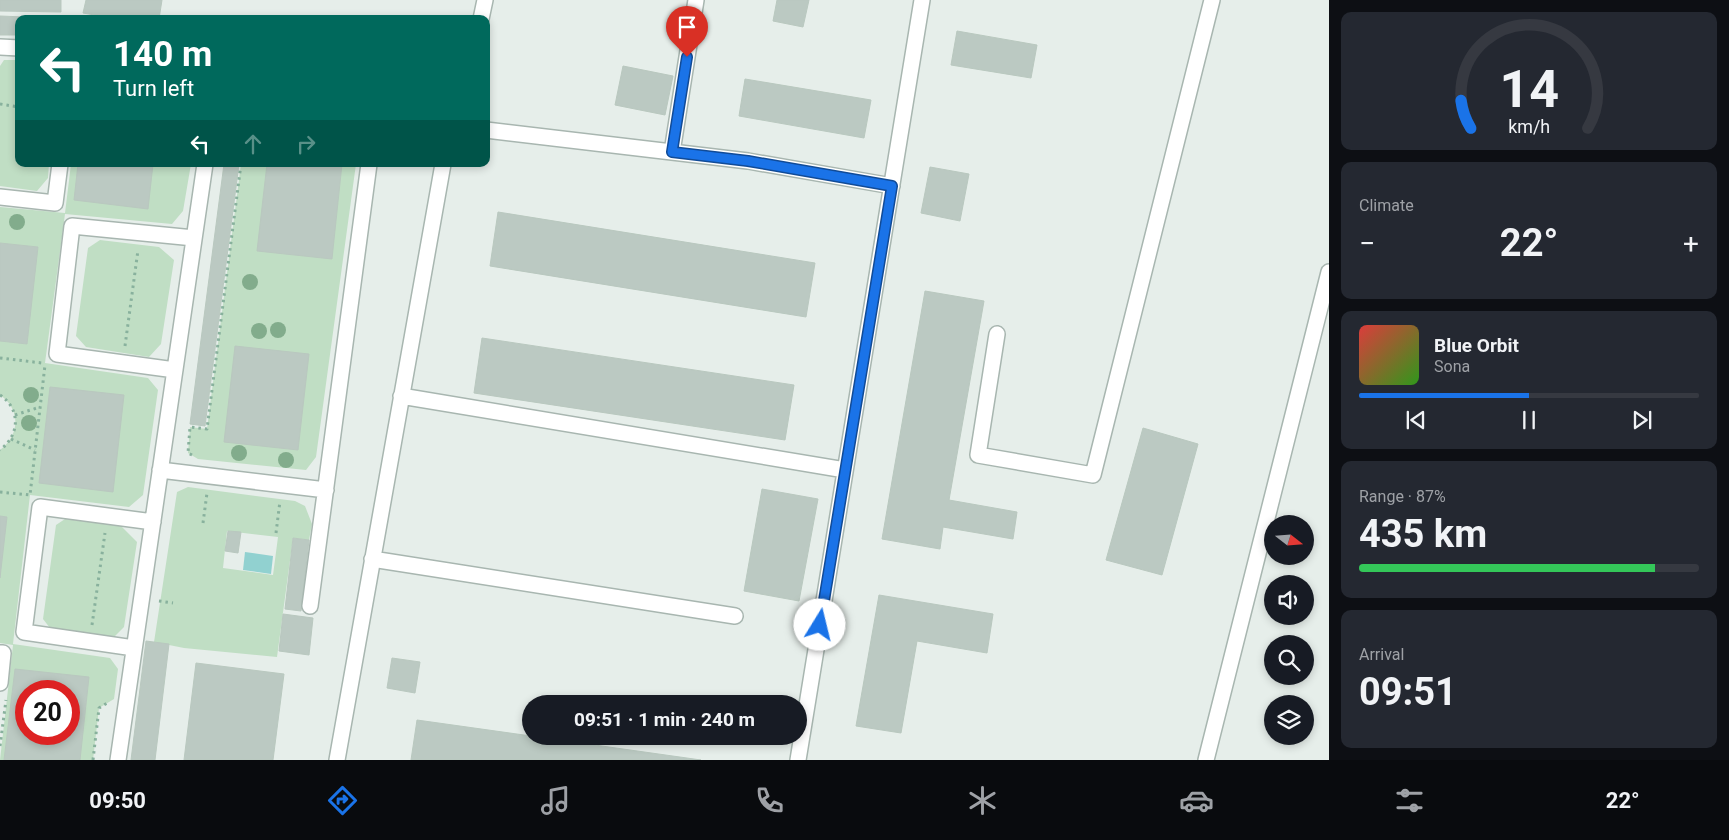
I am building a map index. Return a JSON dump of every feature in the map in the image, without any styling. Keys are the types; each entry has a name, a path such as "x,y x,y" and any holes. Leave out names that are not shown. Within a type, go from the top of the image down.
{"lane":[{"path":"483,15 485,0"},
{"path":"672,152 696,0"},
{"path":"798,760 922,0"},
{"path":"997,334 978,455 1093,475 1212,0"},
{"path":"0,47 15,48"},
{"path":"490,130 748,161 892,186"},
{"path":"0,197 55,202 60,167"},
{"path":"118,760 205,167"},
{"path":"310,606 369,167"},
{"path":"337,760 442,167"},
{"path":"175,370 57,354 72,226 194,238"},
{"path":"1206,760 1329,272"},
{"path":"401,396 845,470"},
{"path":"160,470 326,490"},
{"path":"134,648 24,632 40,507 153,522"},
{"path":"372,559 735,616"},
{"path":"0,653 3,653 0,684"}],"path":[{"path":"0,104 15,106"},
{"path":"198,459 188,453 190,427 207,429 241,167"},
{"path":"124,353 138,245"},
{"path":"0,358 54,365"},
{"path":"0,395 8,400 15,415 16,423 11,439 0,450"},
{"path":"15,415 40,407"},
{"path":"11,439 35,450"},
{"path":"29,504 30,495 40,496"},
{"path":"91,634 107,524"},
{"path":"93,760 99,708 114,699"}],"green space":[{"path":"4,60 15,60 15,167 49,167 48,178 37,191 0,186 0,66"},
{"path":"71,167 190,167 183,211 172,224 65,214 45,363 148,378 158,390 143,495 129,507 30,495 13,644 110,658 118,669 114,699 99,708 93,760 0,760 13,645 0,643 0,450 7,444 14,430 15,415 12,407 0,395 0,207 65,213"},
{"path":"241,167 356,167 316,457 306,470 198,459 188,453 190,427 207,429"},
{"path":"100,240 159,247 174,260 161,344 149,357 86,347 76,336 88,248"},
{"path":"188,487 295,501 305,506 312,524 309,540 293,538 277,657 184,648 154,642 177,492","holes":["227,531 278,537 273,575 223,568"]},
{"path":"65,519 121,526 137,542 124,627 114,637 50,628 43,619 56,525"}],"water":[{"path":"245,552 273,556 271,574 243,570"}],"building":[{"path":"0,0 61,0 61,12 0,11"},
{"path":"86,0 162,0 160,15 95,15 83,13"},
{"path":"777,0 809,0 803,27 773,21"},
{"path":"0,16 15,17 15,35 0,35"},
{"path":"957,31 1037,45 1031,78 951,65"},
{"path":"623,66 673,76 665,115 615,105"},
{"path":"745,79 871,100 864,138 739,116"},
{"path":"78,167 153,167 148,209 74,200"},
{"path":"224,167 239,167 205,426 190,424"},
{"path":"267,167 342,167 332,259 257,251"},
{"path":"930,167 969,174 960,221 921,213"},
{"path":"498,212 815,263 806,317 490,266"},
{"path":"0,243 38,247 27,344 0,341"},
{"path":"925,291 984,301 949,500 1017,512 1013,539 943,527 940,549 882,539"},
{"path":"482,338 794,385 785,440 474,393"},
{"path":"235,346 309,354 298,450 224,442"},
{"path":"50,387 124,395 113,492 39,483"},
{"path":"1143,428 1198,444 1162,575 1106,560"},
{"path":"762,489 818,499 799,601 744,591"},
{"path":"0,516 7,517 0,578"},
{"path":"228,531 241,532 238,553 225,551"},
{"path":"293,538 309,540 301,611 285,609"},
{"path":"879,595 993,614 987,653 917,641 901,733 856,726"},
{"path":"283,614 313,618 309,655 279,651"},
{"path":"146,641 169,644 155,760 131,760"},
{"path":"392,658 420,662 415,693 387,688"},
{"path":"196,663 284,674 273,760 184,760"},
{"path":"15,669 89,677 80,760 4,760"},
{"path":"417,720 522,735 522,745 595,745 701,760 411,760"}],"route":[{"path":"687,57 672,152 748,161 892,186 820,625"}]}
